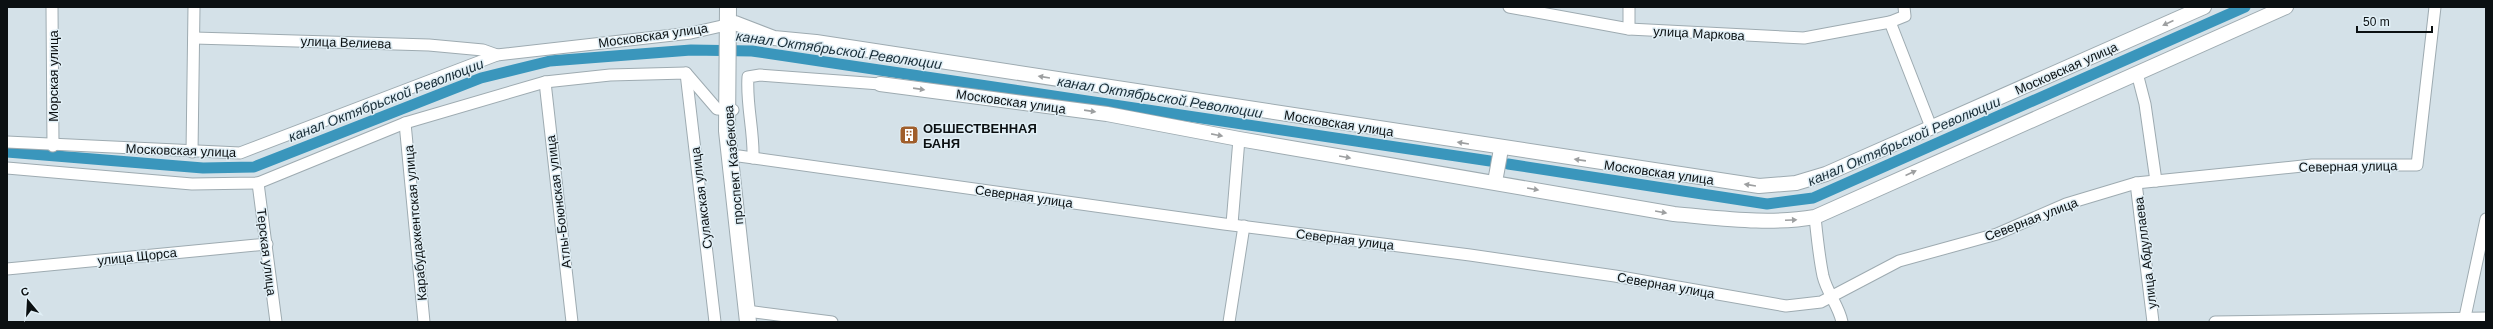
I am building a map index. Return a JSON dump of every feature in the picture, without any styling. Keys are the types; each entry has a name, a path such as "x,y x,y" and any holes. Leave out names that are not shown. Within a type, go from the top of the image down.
{"highway":[{"name":"проспект Казбекова","path":"728,7 732,23"},
{"name":"проспект Казбекова","path":"735,7 732,23 731,110 727,131 751,317"},
{"name":"проспект Казбекова","path":"731,110 746,157 751,317"}],"main road":[{"name":"Московская улица","path":"732,23 774,38 816,42 1501,149 1759,186 1777,186 1811,179 1826,174 2204,7"},
{"name":"Московская улица","path":"880,84 1108,114 1238,139 1674,214 1742,220 1780,221 1814,217 2286,7"},
{"path":"1495,182 1501,149"}],"street":[{"name":"Морская улица","path":"52,7 53,146"},
{"path":"192,152 194,7"},
{"name":"улица Маркова","path":"1509,7 1629,29 1804,38 1890,22"},
{"path":"1629,7 1629,29"},
{"path":"1904,7 1905,16 1890,22 1931,127"},
{"name":"Северная улица","path":"746,157 1244,226 1375,242 1614,276 1786,306 1821,302 1899,261 1997,234 2066,204 2136,183 2312,165 2417,165 2436,7"},
{"name":"Московская улица","path":"7,142 53,146 240,153 497,55 691,33 732,23"},
{"name":"улица Велиева","path":"194,38 429,45 483,50 497,55"},
{"path":"7,168 192,184 258,183 405,123 545,82 610,75 686,73 717,109 731,110"},
{"name":"Сулакская улица","path":"686,73 715,322"},
{"path":"2137,73 2145,104 2156,181"},
{"name":"Московская улица","path":"746,157 754,137 747,91 748,77 760,75 880,84"},
{"name":"Атлы-Боюнская улица","path":"545,82 572,322"},
{"name":"Карабудахкентская улица","path":"405,123 424,322"},
{"path":"1232,224 1238,139"},
{"name":"Терская улица","path":"258,183 276,322"},
{"name":"улица Абдуллаева","path":"2136,183 2153,322"},
{"path":"1814,217 1824,276 1831,297 1840,312 1842,322"},
{"path":"2465,317 2486,219"},
{"path":"1230,322 1244,226"},
{"name":"улица Щорса","path":"7,269 267,244"},
{"path":"751,317 832,322"},
{"path":"2215,322 2465,317 2486,318"}],"waterway":[{"name":"канал Октябрьской Революции","path":"1508,164 1767,204 1813,198 2245,7"},
{"name":"канал Октябрьской Революции","path":"7,152 203,168 254,167 481,78 550,61 691,50 752,51 1490,161"}],"place":[{"name":"ОБШЕСТВЕННАЯ БАНЯ","path":"909,135"}]}
